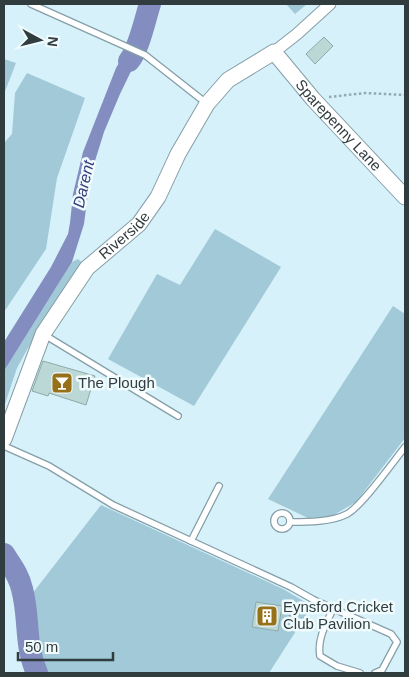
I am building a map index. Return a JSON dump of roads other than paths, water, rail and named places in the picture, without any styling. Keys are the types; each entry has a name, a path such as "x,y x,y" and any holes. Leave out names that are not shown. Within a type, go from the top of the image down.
{"street":[{"path":"274,52 298,34 330,4"},
{"name":"Sparepenny Lane","path":"274,52 313,98 405,197"},
{"name":"Riverside","path":"4,439 43,334 87,268 139,224 158,197 178,154 207,104 228,80 274,52"}],"lane":[{"path":"31,4 145,55 207,104"},
{"path":"43,334 178,416"},
{"path":"4,446 49,466 113,505 392,634 397,642 382,670 375,673"},
{"path":"290,522 318,521 347,514 361,501 405,447"},
{"path":"191,541 219,486"},
{"path":"333,608 318,646 320,656 337,666 360,673"}],"water":[{"path":"136,30 146,35 140,57 135,63 120,94 104,132 90,177 84,224 72,262 4,371 4,342 51,267 68,234 73,194 83,152 116,68 122,58 129,53"},
{"path":"4,546 24,573 34,609 17,610 15,588 4,567"}],"waterway":[{"name":"Darent","path":"129,61 139,42 150,4"},
{"name":"Darent","path":"4,554 21,584 26,610 30,652 37,673"}],"place":[{"name":"The Plough","path":"62,383"},
{"name":"Eynsford Cricket Club Pavilion","path":"267,616"}]}
